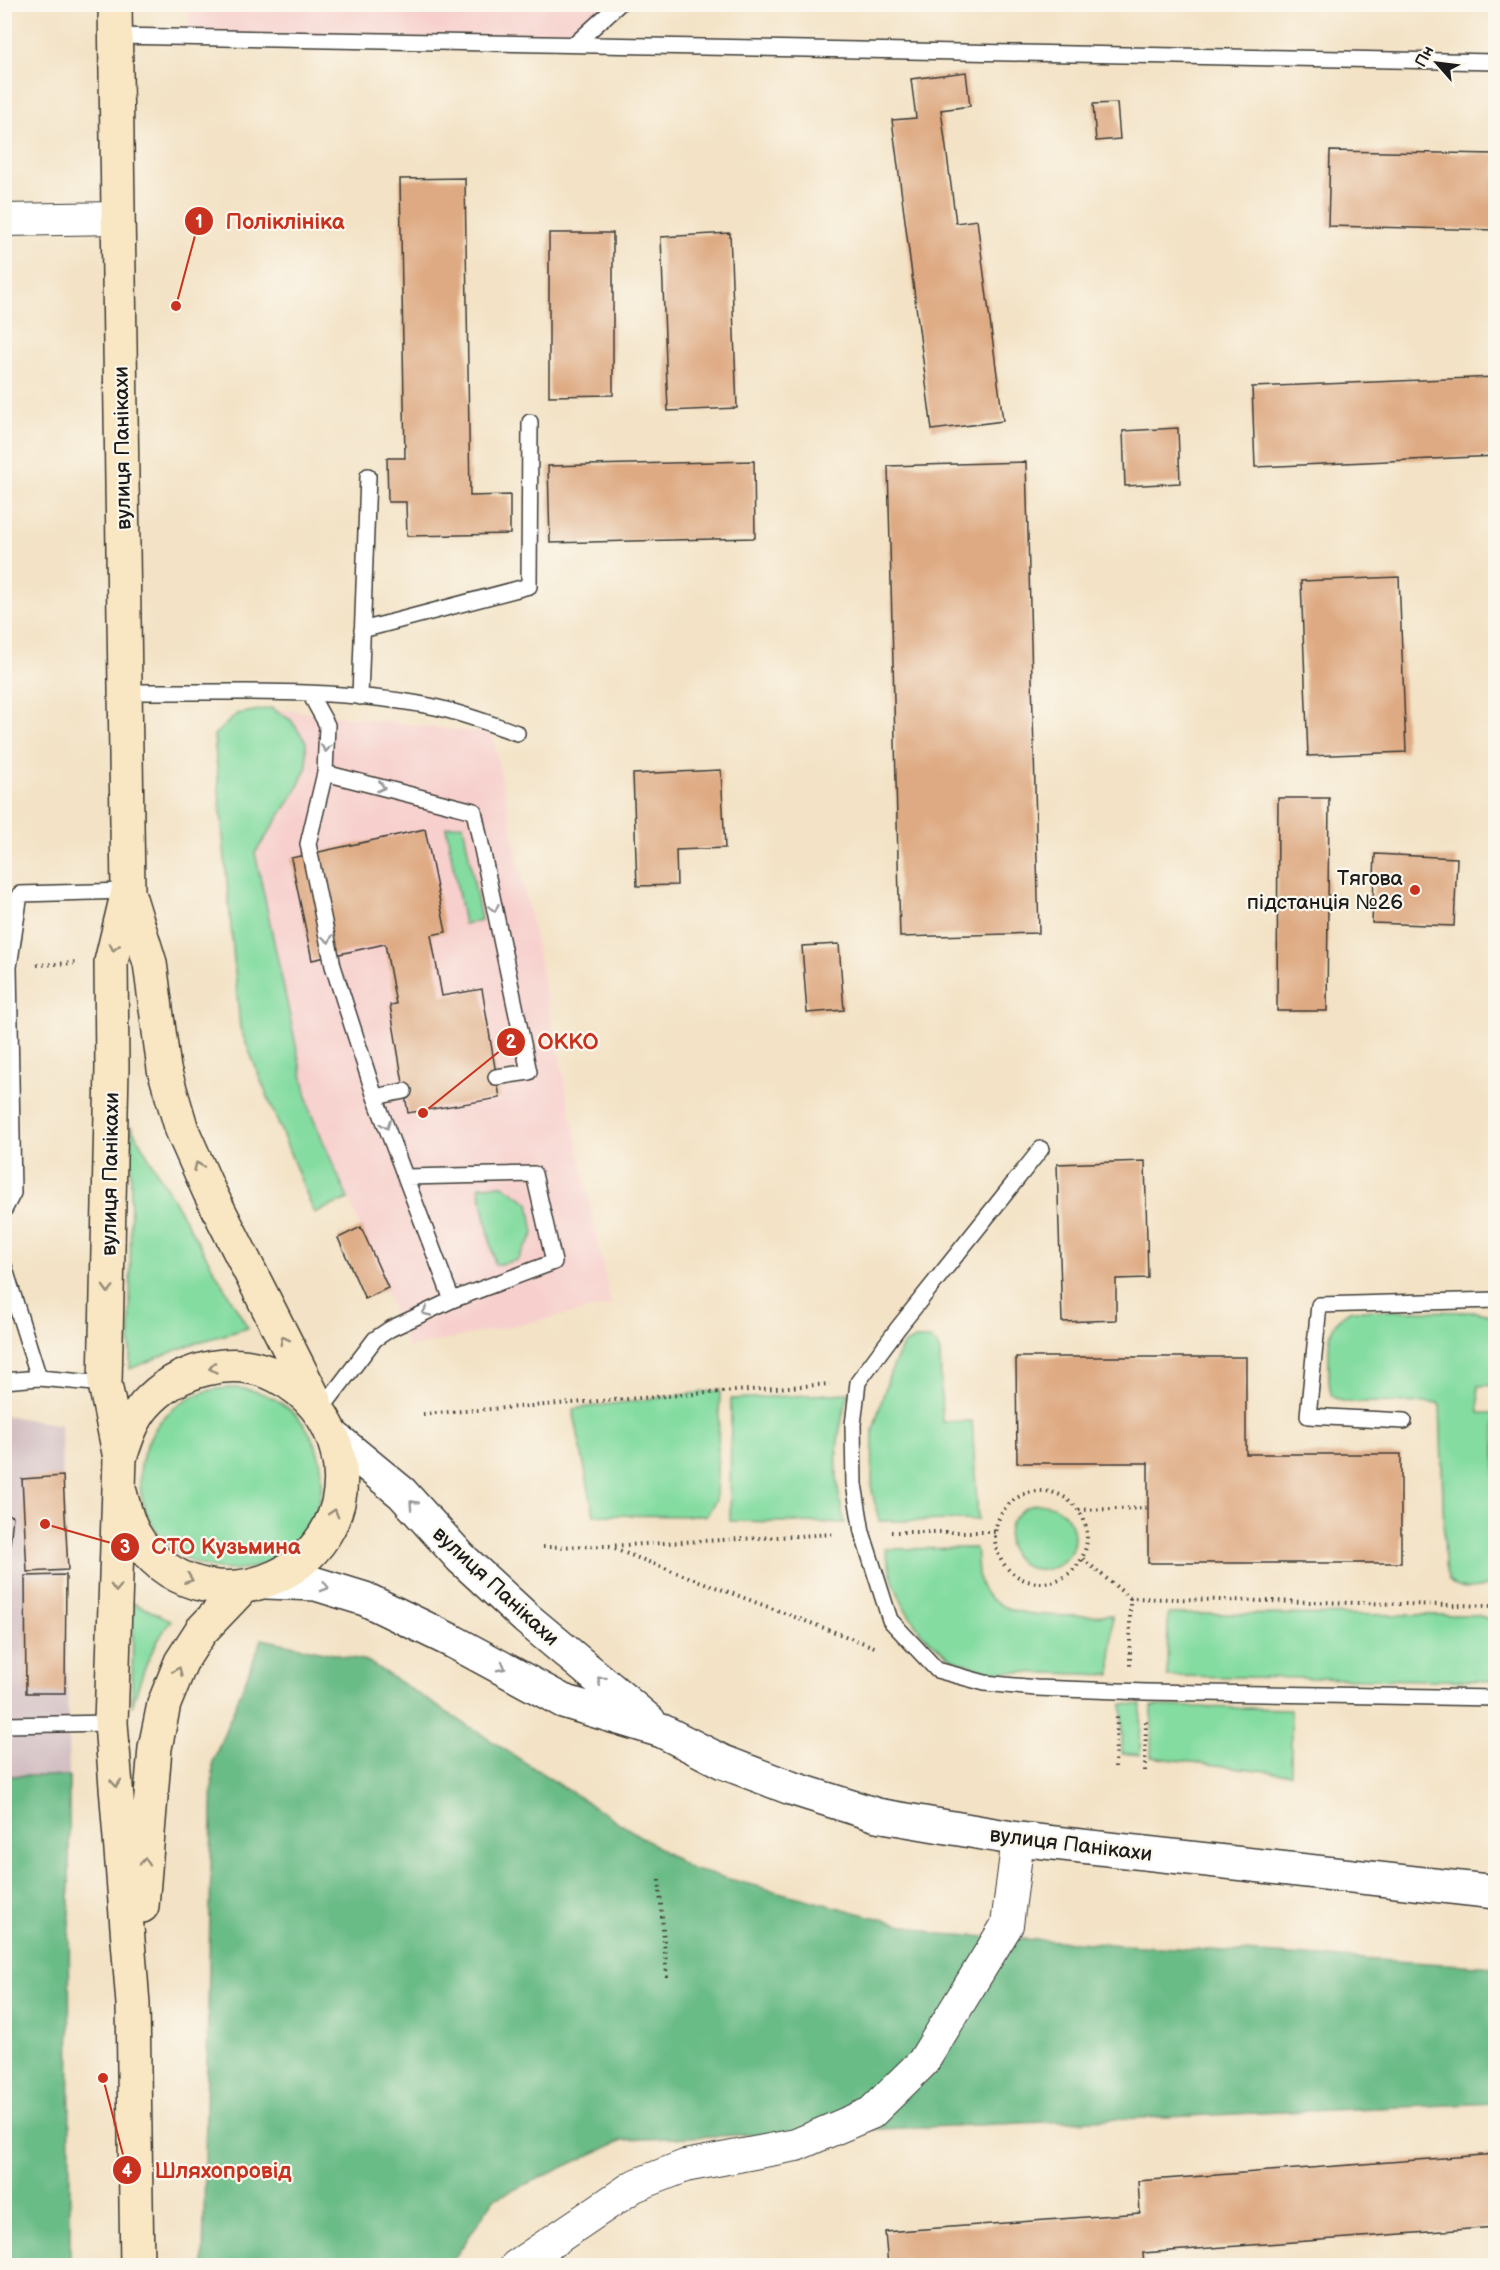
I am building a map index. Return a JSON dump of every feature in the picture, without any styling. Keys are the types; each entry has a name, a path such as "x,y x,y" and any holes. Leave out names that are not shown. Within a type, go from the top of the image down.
{"main road":[{"name":"вулиця Панікахи","path":"115,20 128,891 111,962 112,1068 105,1384 120,1473"},
{"name":"вулиця Панікахи","path":"128,891 150,963 164,1069 182,1130 209,1191 327,1424"},
{"path":"133,2004 155,1748 164,1704 181,1662 201,1631 254,1585 293,1569 315,1548 331,1523 340,1495 341,1466 327,1424 300,1390 276,1375 248,1367 219,1366 190,1372 165,1386 144,1406 129,1431 120,1473 111,1723 133,2004 137,2265"},
{"path":"120,1473 126,1516 139,1542 160,1564 185,1579 213,1587 254,1585"}],"street":[{"path":"4,220 118,218"},
{"name":"вулиця Панікахи","path":"327,1424 402,1493 461,1558 526,1618 662,1731"},
{"name":"вулиця Панікахи","path":"254,1585 316,1584 365,1599 454,1642 564,1701 662,1731 723,1762 791,1788 877,1815 1018,1839 1496,1892"},
{"path":"516,2265 634,2186 685,2166 796,2145 871,2113 923,2061 1007,1925 1018,1839"}],"lane":[{"path":"575,44 619,4"},
{"path":"115,20 575,44 1496,62"},
{"path":"362,630 529,586 530,422"},
{"path":"360,697 368,476"},
{"path":"126,692 310,694 360,697 429,706 465,715 517,733"},
{"path":"310,694 327,725 325,773 308,844 333,966 375,1097 452,1300"},
{"path":"325,773 474,811 530,1071 496,1077"},
{"path":"4,1210 13,1192 9,967 20,894 128,891"},
{"path":"375,1097 404,1092"},
{"path":"1041,1149 905,1319 858,1382 853,1425 854,1484 862,1532 890,1620 937,1670 985,1683 1036,1688 1146,1692 1496,1698"},
{"path":"327,1424 375,1339 390,1329 452,1300 554,1262 534,1174 406,1177"},
{"path":"4,1266 39,1378"},
{"path":"1404,1421 1308,1416 1319,1305 1496,1300"},
{"path":"4,1380 39,1378 105,1384"},
{"path":"4,1725 111,1723"}],"path":[{"path":"9,967 84,962"},
{"path":"423,1414 720,1390 858,1382"},
{"path":"1037,1490 1053,1491 1068,1498 1079,1509 1088,1534 1087,1547 1083,1559 1062,1579 1049,1583 1035,1583 1021,1579 1009,1571 1000,1560 995,1532 999,1517 1009,1504 1022,1494 1037,1490"},
{"path":"1079,1509 1148,1508"},
{"path":"543,1546 607,1546 862,1532 995,1532"},
{"path":"607,1546 882,1650"},
{"path":"1083,1559 1130,1598 1496,1606"},
{"path":"1115,1767 1124,1691 1130,1598"},
{"path":"1145,1771 1146,1692"},
{"path":"659,1880 667,1977"}],"shaded area":[{"path":"189,5 619,5 575,44 189,38"},
{"path":"271,708 492,734 611,1305 408,1348 349,1199 314,1213 240,1028 214,735 237,714"},
{"path":"4,1415 61,1425 69,1776 5,1776"}],"green space":[{"path":"271,708 291,720 306,742 307,766 295,793 255,853 310,1111 348,1199 314,1213 240,1028 214,735 237,714"},
{"path":"463,824 481,920 464,924 446,827"},
{"path":"131,1127 248,1328 189,1345 130,1369"},
{"path":"503,1185 529,1203 534,1234 517,1260 495,1265 479,1186"},
{"path":"1352,1310 1476,1312 1490,1315 1495,1319 1495,1385 1478,1386 1479,1413 1495,1413 1495,1582 1484,1587 1464,1589 1453,1584 1448,1577 1445,1565 1440,1403 1343,1402 1332,1396 1329,1378 1329,1342 1333,1327 1338,1320"},
{"path":"915,1339 930,1339 937,1345 940,1352 942,1422 972,1421 978,1520 879,1521 872,1491 873,1430 889,1376 903,1345"},
{"path":"231,1388 266,1395 295,1415 315,1444 322,1479 315,1514 295,1543 266,1563 231,1570 196,1563 167,1543 147,1514 140,1479 147,1444 167,1415 196,1395"},
{"path":"720,1390 716,1500 706,1516 594,1515 573,1409"},
{"path":"849,1393 840,1427 836,1458 838,1489 845,1523 730,1521 731,1399"},
{"path":"1041,1504 1054,1507 1064,1514 1071,1524 1074,1537 1071,1550 1064,1560 1054,1567 1041,1570 1028,1567 1018,1560 1011,1550 1008,1537 1011,1524 1018,1514 1028,1507"},
{"path":"976,1548 980,1583 985,1593 996,1603 1010,1609 1044,1615 1112,1615 1111,1675 986,1671 951,1658 922,1634 905,1609 893,1581 885,1549"},
{"path":"133,1603 171,1620 147,1662 132,1707"},
{"path":"1168,1614 1476,1615 1495,1623 1495,1681 1167,1676"},
{"path":"262,1639 367,1661 691,1869 939,1934 1495,1967 1495,2103 623,2140 494,2199 450,2265 203,2266 213,1761"},
{"path":"1122,1704 1141,1705 1140,1755 1122,1753"},
{"path":"1152,1706 1291,1709 1291,1774 1151,1757"},
{"path":"5,1776 69,1776 70,2265 5,2265"}],"building":[{"path":"966,72 970,106 941,110 956,223 977,220 1003,421 932,430 892,120 916,118 911,79"},
{"path":"1117,103 1120,139 1096,141 1093,104"},
{"path":"1330,151 1496,154 1496,230 1328,226"},
{"path":"465,178 470,496 510,495 510,534 407,536 406,502 388,502 387,458 405,458 400,179"},
{"path":"549,233 613,233 613,395 549,396"},
{"path":"730,233 737,408 668,411 661,237"},
{"path":"1496,377 1496,456 1255,467 1252,387"},
{"path":"1178,428 1180,483 1125,486 1123,431"},
{"path":"754,461 755,538 550,543 548,466"},
{"path":"1026,462 1039,933 900,937 888,466"},
{"path":"1399,577 1406,752 1308,756 1301,581"},
{"path":"721,770 725,848 676,850 677,885 637,886 633,774"},
{"path":"1278,798 1329,798 1327,1011 1277,1011"},
{"path":"425,829 446,932 431,935 442,996 482,989 500,1098 408,1113 390,1005 396,1004 385,944 312,960 291,858"},
{"name":"Тягова пiдстанцiя №26","path":"1375,854 1457,858 1454,926 1372,923"},
{"path":"839,944 844,1010 807,1013 802,946"},
{"path":"1145,1161 1148,1278 1116,1279 1116,1320 1062,1322 1057,1164"},
{"path":"361,1227 388,1288 365,1299 338,1238"},
{"path":"1016,1357 1246,1357 1246,1454 1401,1454 1401,1563 1148,1563 1148,1463 1017,1463"},
{"path":"63,1476 68,1570 27,1572 22,1479"},
{"path":"4,1513 13,1516 6,1583 4,1583"},
{"path":"66,1575 65,1693 26,1693 25,1576"},
{"path":"1496,2154 1496,2227 1143,2253 1144,2266 888,2266 885,2232 1140,2213 1138,2181"}],"place":[{"name":"Поліклініка","path":"176,306"},
{"name":"Тягова пiдстанцiя №26","path":"1415,890"},
{"name":"ОККО","path":"423,1113"},
{"name":"СТО Кузьмина","path":"45,1524"},
{"name":"Шляхопровід","path":"103,2078"}]}
